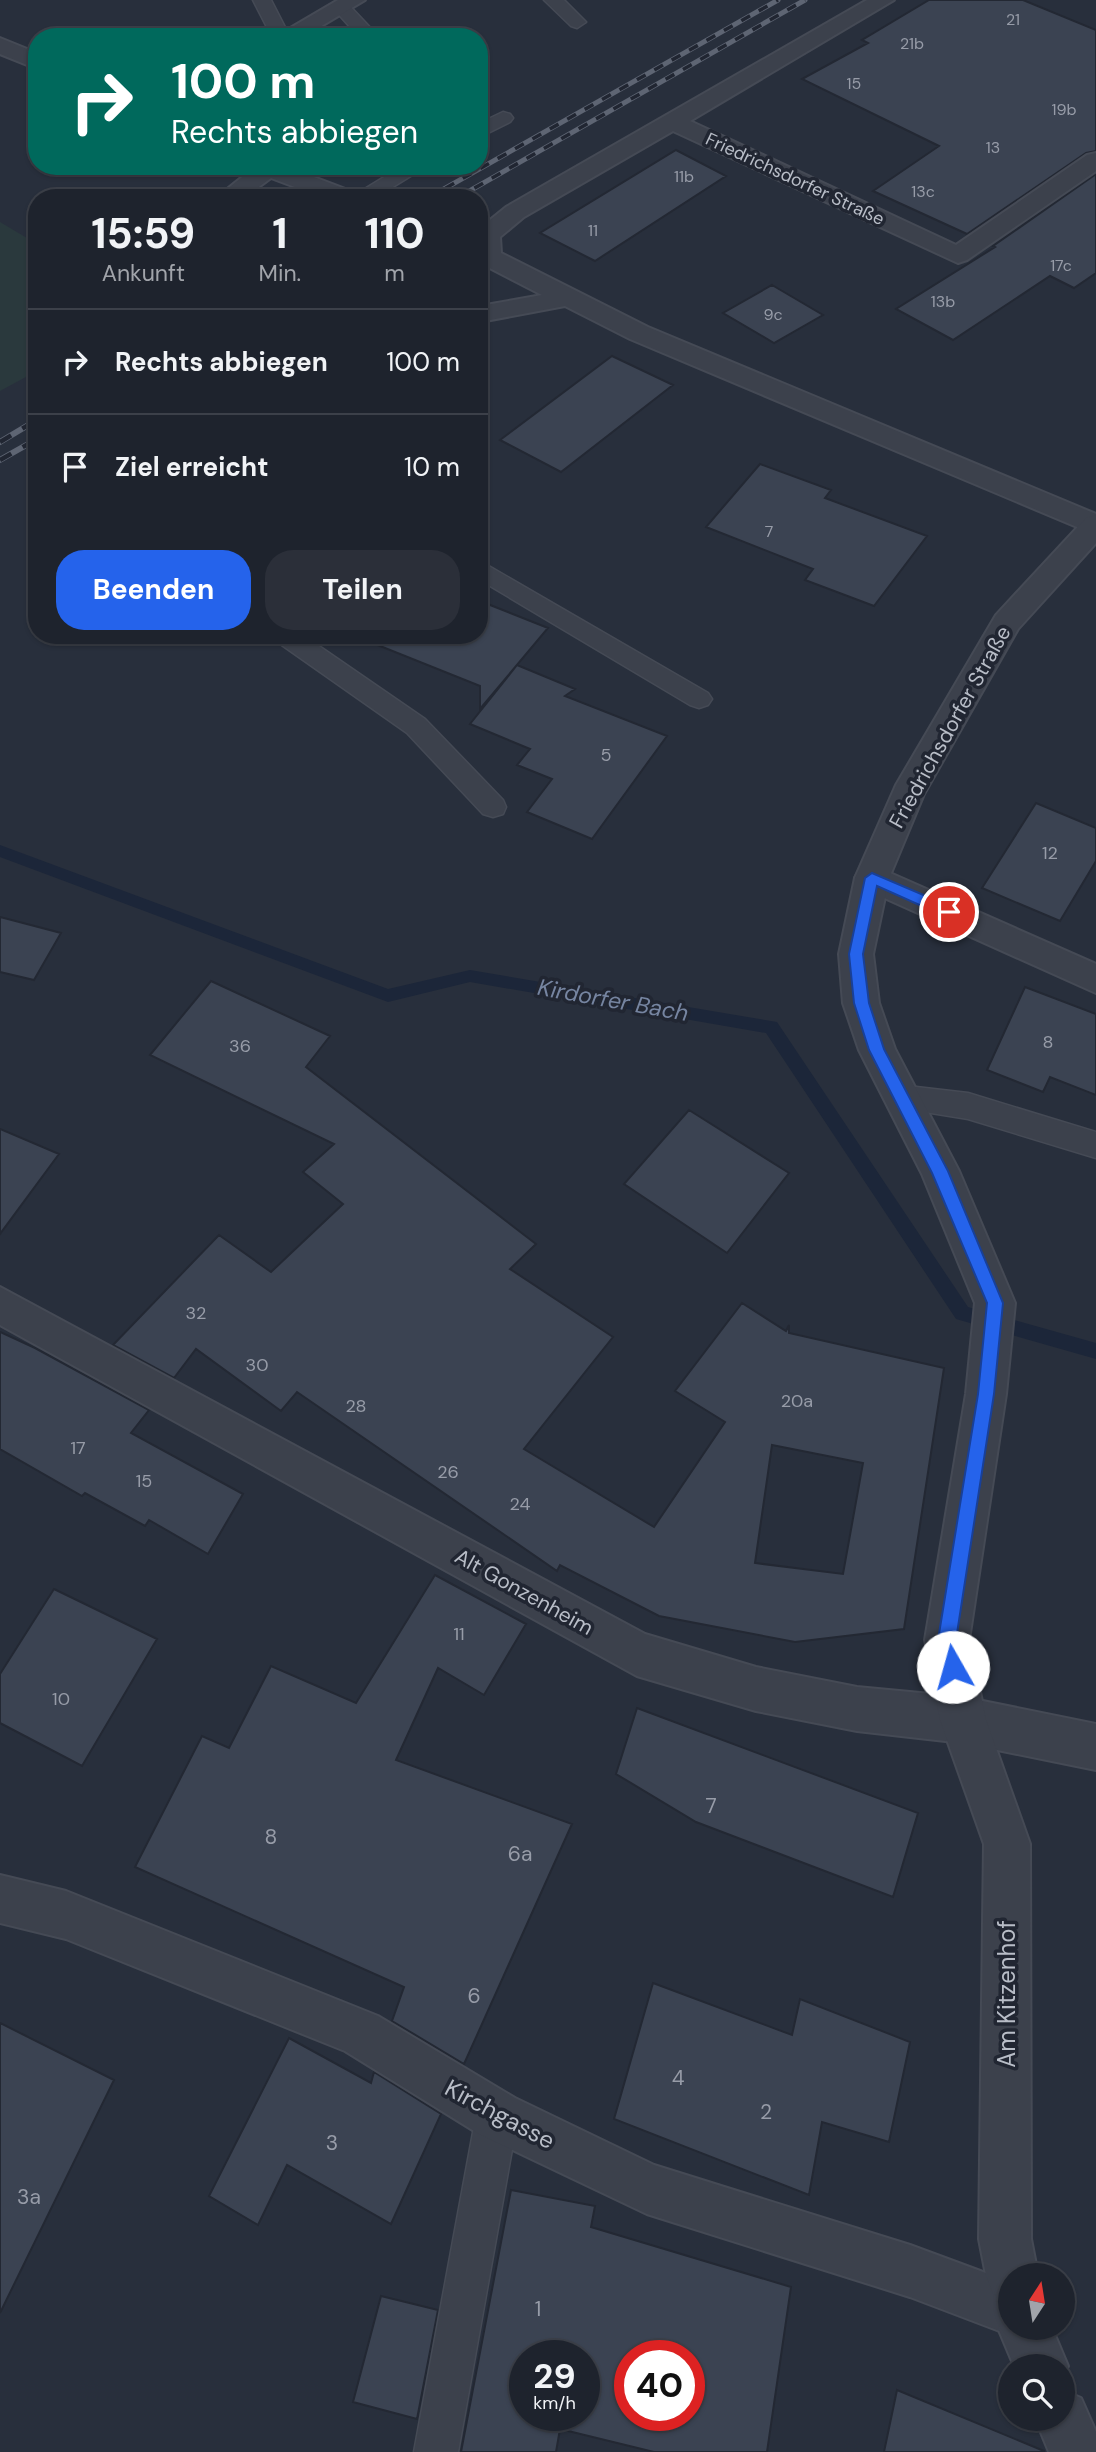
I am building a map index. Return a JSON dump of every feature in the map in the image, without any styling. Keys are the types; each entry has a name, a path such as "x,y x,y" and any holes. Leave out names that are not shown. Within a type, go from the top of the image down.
{"street":[{"name":"Friedrichsdorfer Straße","path":"488,234 515,212 883,0"},
{"path":"301,28 348,4"},
{"path":"0,45 28,58"},
{"name":"Friedrichsdorfer Straße","path":"670,121 958,255 1096,160"},
{"path":"239,189 255,175"},
{"path":"286,175 323,189"},
{"name":"Friedrichsdorfer Straße","path":"488,257 651,338 1096,525 1007,622 908,794 872,878 856,954 861,1003 877,1050 899,1097 940,1171 995,1303 986,1394 947,1640 963,1720"},
{"path":"488,313 566,298"},
{"path":"872,878 1096,979"},
{"name":"Alt Gonzenheim","path":"0,1305 638,1654 756,1689 857,1709 963,1720 1096,1747"},
{"name":"Am Kitzenhof","path":"963,1720 1007,1844 1005,2239 1010,2263"},
{"name":"Kirchgasse","path":"0,1899 66,1915 361,2033 497,2116 647,2188 910,2271 998,2304"},
{"path":"1068,2431 1077,2452"}],"lane":[{"path":"262,0 279,28"},
{"path":"552,0 577,22"},
{"path":"348,4 364,28"},
{"path":"488,126 503,118"},
{"path":"376,189 401,175"},
{"path":"488,574 699,699"},
{"path":"298,644 416,726 493,807"},
{"path":"899,1097 968,1106 1096,1145"},
{"path":"436,2452 497,2116"}],"shaded area":[{"path":"0,222 28,239 28,376 0,391"}],"building":[{"path":"929,0 1023,0 1096,30 1096,151 1086,153 967,234 873,191 939,146 802,79 868,43 862,40"},
{"path":"676,150 726,176 595,261 540,233"},
{"path":"1096,174 1096,273 1074,288 1050,276 953,340 896,309 995,247 993,246"},
{"path":"772,285 823,315 774,343 723,313"},
{"path":"612,356 673,385 561,472 500,440"},
{"path":"760,464 831,490 825,498 927,536 874,606 805,580 813,569 706,527"},
{"path":"488,604 548,628 480,709 480,686 375,644 488,644"},
{"path":"517,665 575,689 565,696 667,736 592,839 527,812 552,779 517,765 530,749 470,724"},
{"path":"1036,803 1096,828 1096,861 1060,921 982,888"},
{"path":"0,917 61,933 34,980 0,972"},
{"path":"211,981 330,1036 306,1067 536,1244 510,1269 613,1337 524,1449 654,1527 725,1422 675,1391 742,1303 786,1331 789,1325 789,1333 944,1368 904,1629 795,1642 659,1616 560,1565 557,1571 297,1392 281,1411 196,1349 174,1378 113,1345 219,1235 271,1272 343,1204 303,1172 334,1144 150,1055","holes":["772,1445 863,1463 843,1574 755,1563"]},
{"path":"1025,987 1096,1014 1096,1095 1050,1077 1043,1092 987,1070"},
{"path":"689,1110 789,1173 727,1253 624,1184"},
{"path":"0,1129 59,1154 0,1234"},
{"path":"0,1332 149,1410 131,1433 243,1494 208,1554 149,1520 145,1526 85,1493 82,1496 0,1449"},
{"path":"435,1575 526,1624 484,1695 438,1668 396,1760 572,1824 464,2064 392,2021 404,1987 135,1867 202,1736 229,1748 271,1666 356,1703"},
{"path":"54,1589 157,1639 82,1766 0,1723 0,1674"},
{"path":"637,1708 918,1813 893,1897 696,1822 616,1774"},
{"path":"653,1983 792,2035 800,1999 910,2042 889,2142 822,2122 809,2195 614,2119"},
{"path":"0,2023 114,2080 0,2313"},
{"path":"289,2038 371,2083 374,2072 441,2114 391,2224 287,2165 258,2225 209,2196"},
{"path":"511,2190 595,2206 591,2227 791,2287 767,2452 654,2452 568,2431 600,2431 600,2340 509,2340 509,2431 560,2431 556,2452 461,2452"},
{"path":"381,2296 438,2310 417,2419 353,2402"},
{"path":"897,2390 1044,2451 1044,2452 884,2452"}],"waterway":[{"name":"Kirdorfer Bach","path":"0,851 388,996 470,976 771,1027 962,1313 1096,1351"}],"railway":[{"path":"488,164 778,0"},
{"path":"473,189 805,0"},
{"path":"444,189 469,175"},
{"path":"0,442 28,425"},
{"path":"0,460 28,444"}],"route":[{"path":"949,912 872,878 856,954 861,1003 877,1050 899,1097 940,1171 995,1303 986,1394 947,1640 953,1667"}]}
